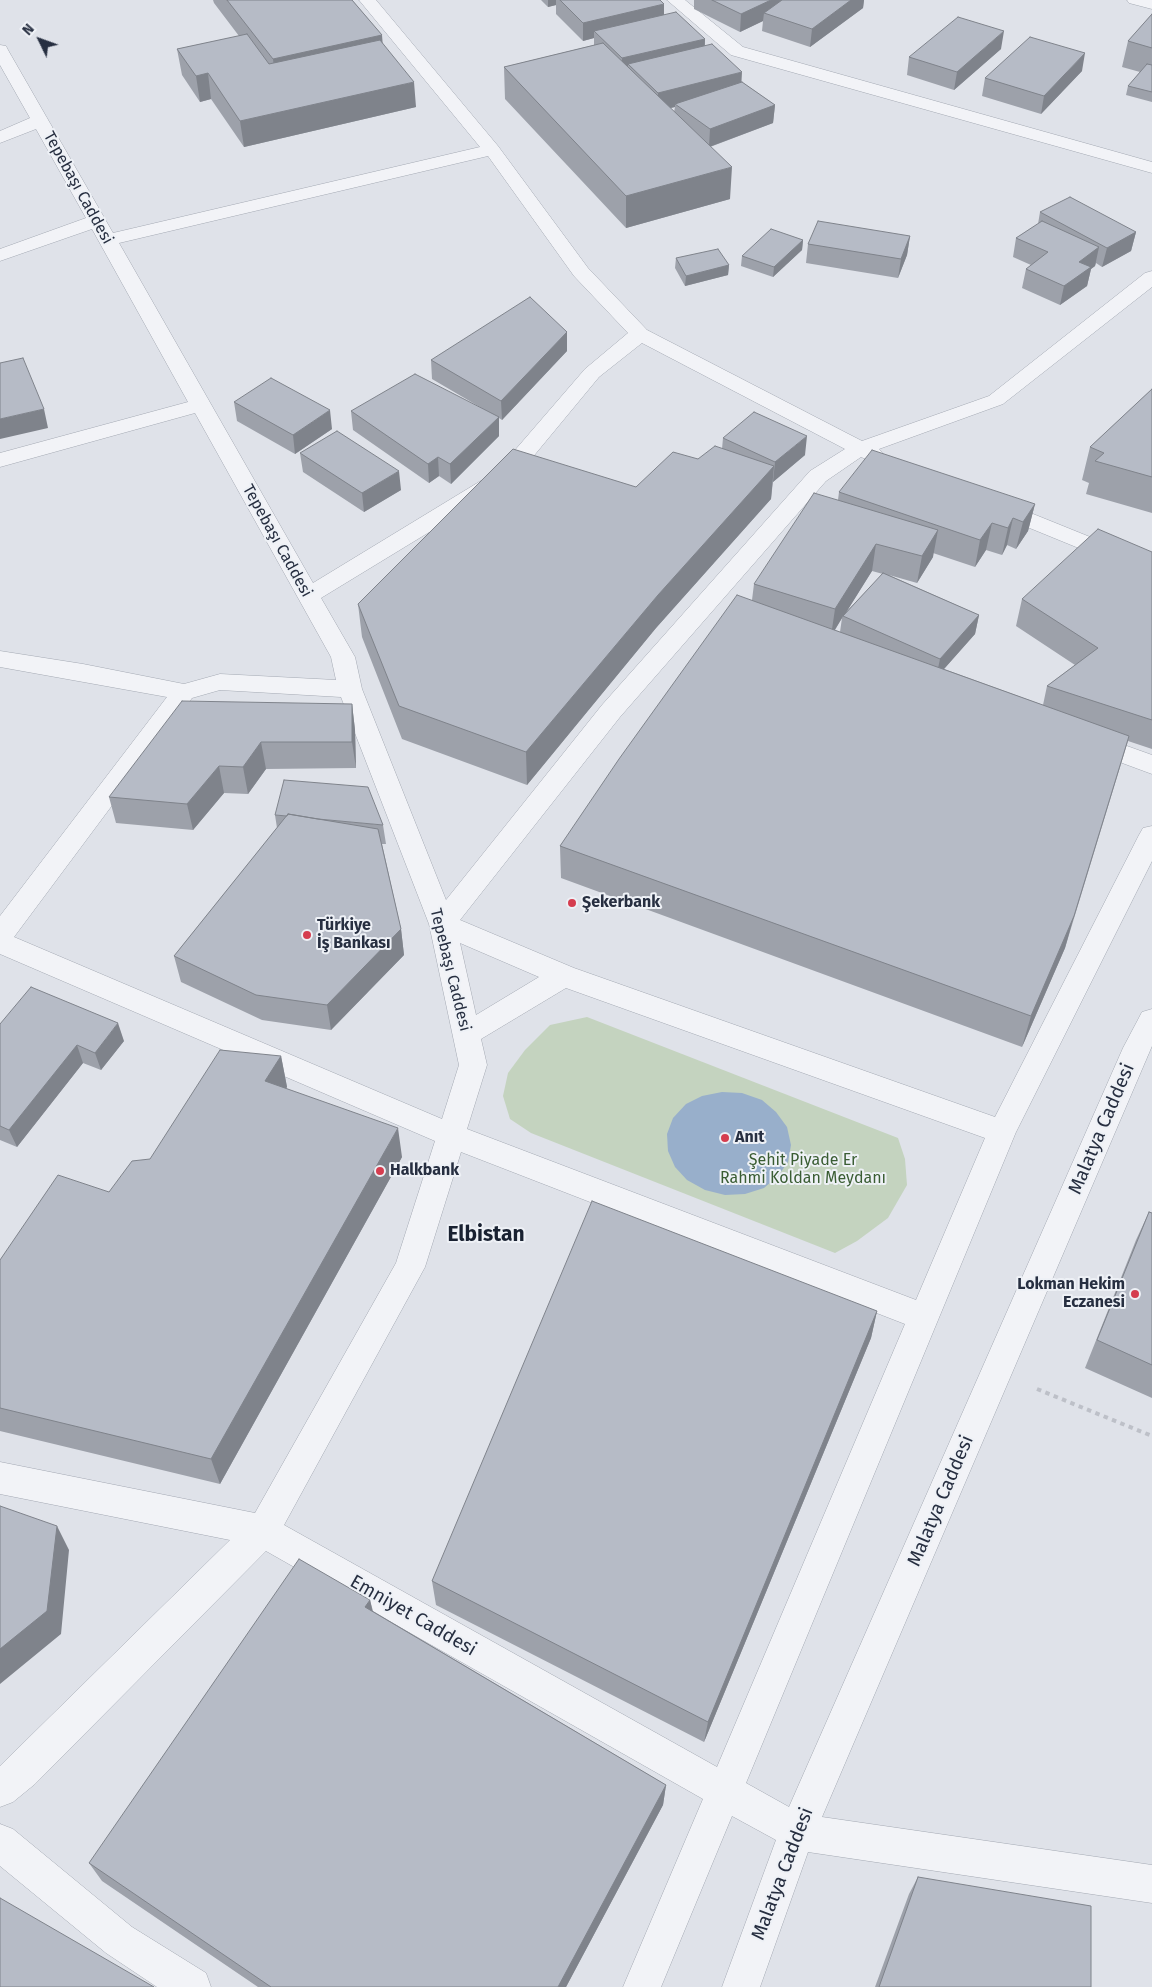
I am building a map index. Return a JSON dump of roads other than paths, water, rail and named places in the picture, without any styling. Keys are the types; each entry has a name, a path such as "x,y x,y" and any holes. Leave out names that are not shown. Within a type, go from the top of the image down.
{"street":[{"path":"366,0 492,150 582,272 640,334 859,449 887,460"},
{"path":"675,0 737,51 1152,168"},
{"path":"1135,0 1152,4"},
{"name":"Tepebaşı Caddesi","path":"0,50 343,658 350,689 442,924 473,1065 452,1136"},
{"path":"0,138 40,120"},
{"path":"108,240 492,150"},
{"path":"0,255 96,220"},
{"path":"1002,1132 564,976 442,924 611,711 719,603 818,476 859,449 996,400 1152,277"},
{"path":"308,596 505,476 592,373 640,334"},
{"path":"0,460 200,405"},
{"path":"978,498 1152,570"},
{"path":"0,660 82,672 184,692 220,682 350,689"},
{"path":"0,936 184,692"},
{"path":"1069,734 1152,765"},
{"path":"642,1987 1002,1132 1152,835"},
{"path":"0,943 452,1136 923,1317"},
{"path":"466,1034 564,976"},
{"name":"Malatya Caddesi","path":"741,1987 797,1832 996,1372 1144,1051 1152,1020"},
{"path":"0,1789 22,1771 263,1531 410,1267 452,1136"},
{"name":"Emniyet Caddesi","path":"0,1478 263,1531 797,1832"},
{"path":"797,1832 1152,1884"},
{"path":"0,1842 119,1940 192,1987"}],"water":[{"path":"722,1092 742,1093 762,1100 776,1112 787,1127 791,1145 788,1162 778,1176 764,1188 745,1194 725,1195 705,1190 687,1180 675,1167 668,1151 667,1134 673,1118 686,1104 702,1096"}],"place":[{"name":"Şekerbank","path":"572,903"},
{"name":"Türkiye İş Bankası","path":"307,935"},
{"name":"Anıt","path":"725,1138"},
{"name":"Halkbank","path":"380,1171"},
{"name":"Lokman Hekim Eczanesi","path":"1135,1294"}],"district":[{"name":"Elbistan","path":"486,1235"}],"park label":[{"name":"Şehit Piyade Er Rahmi Koldan Meydanı","path":"803,1170"}]}
